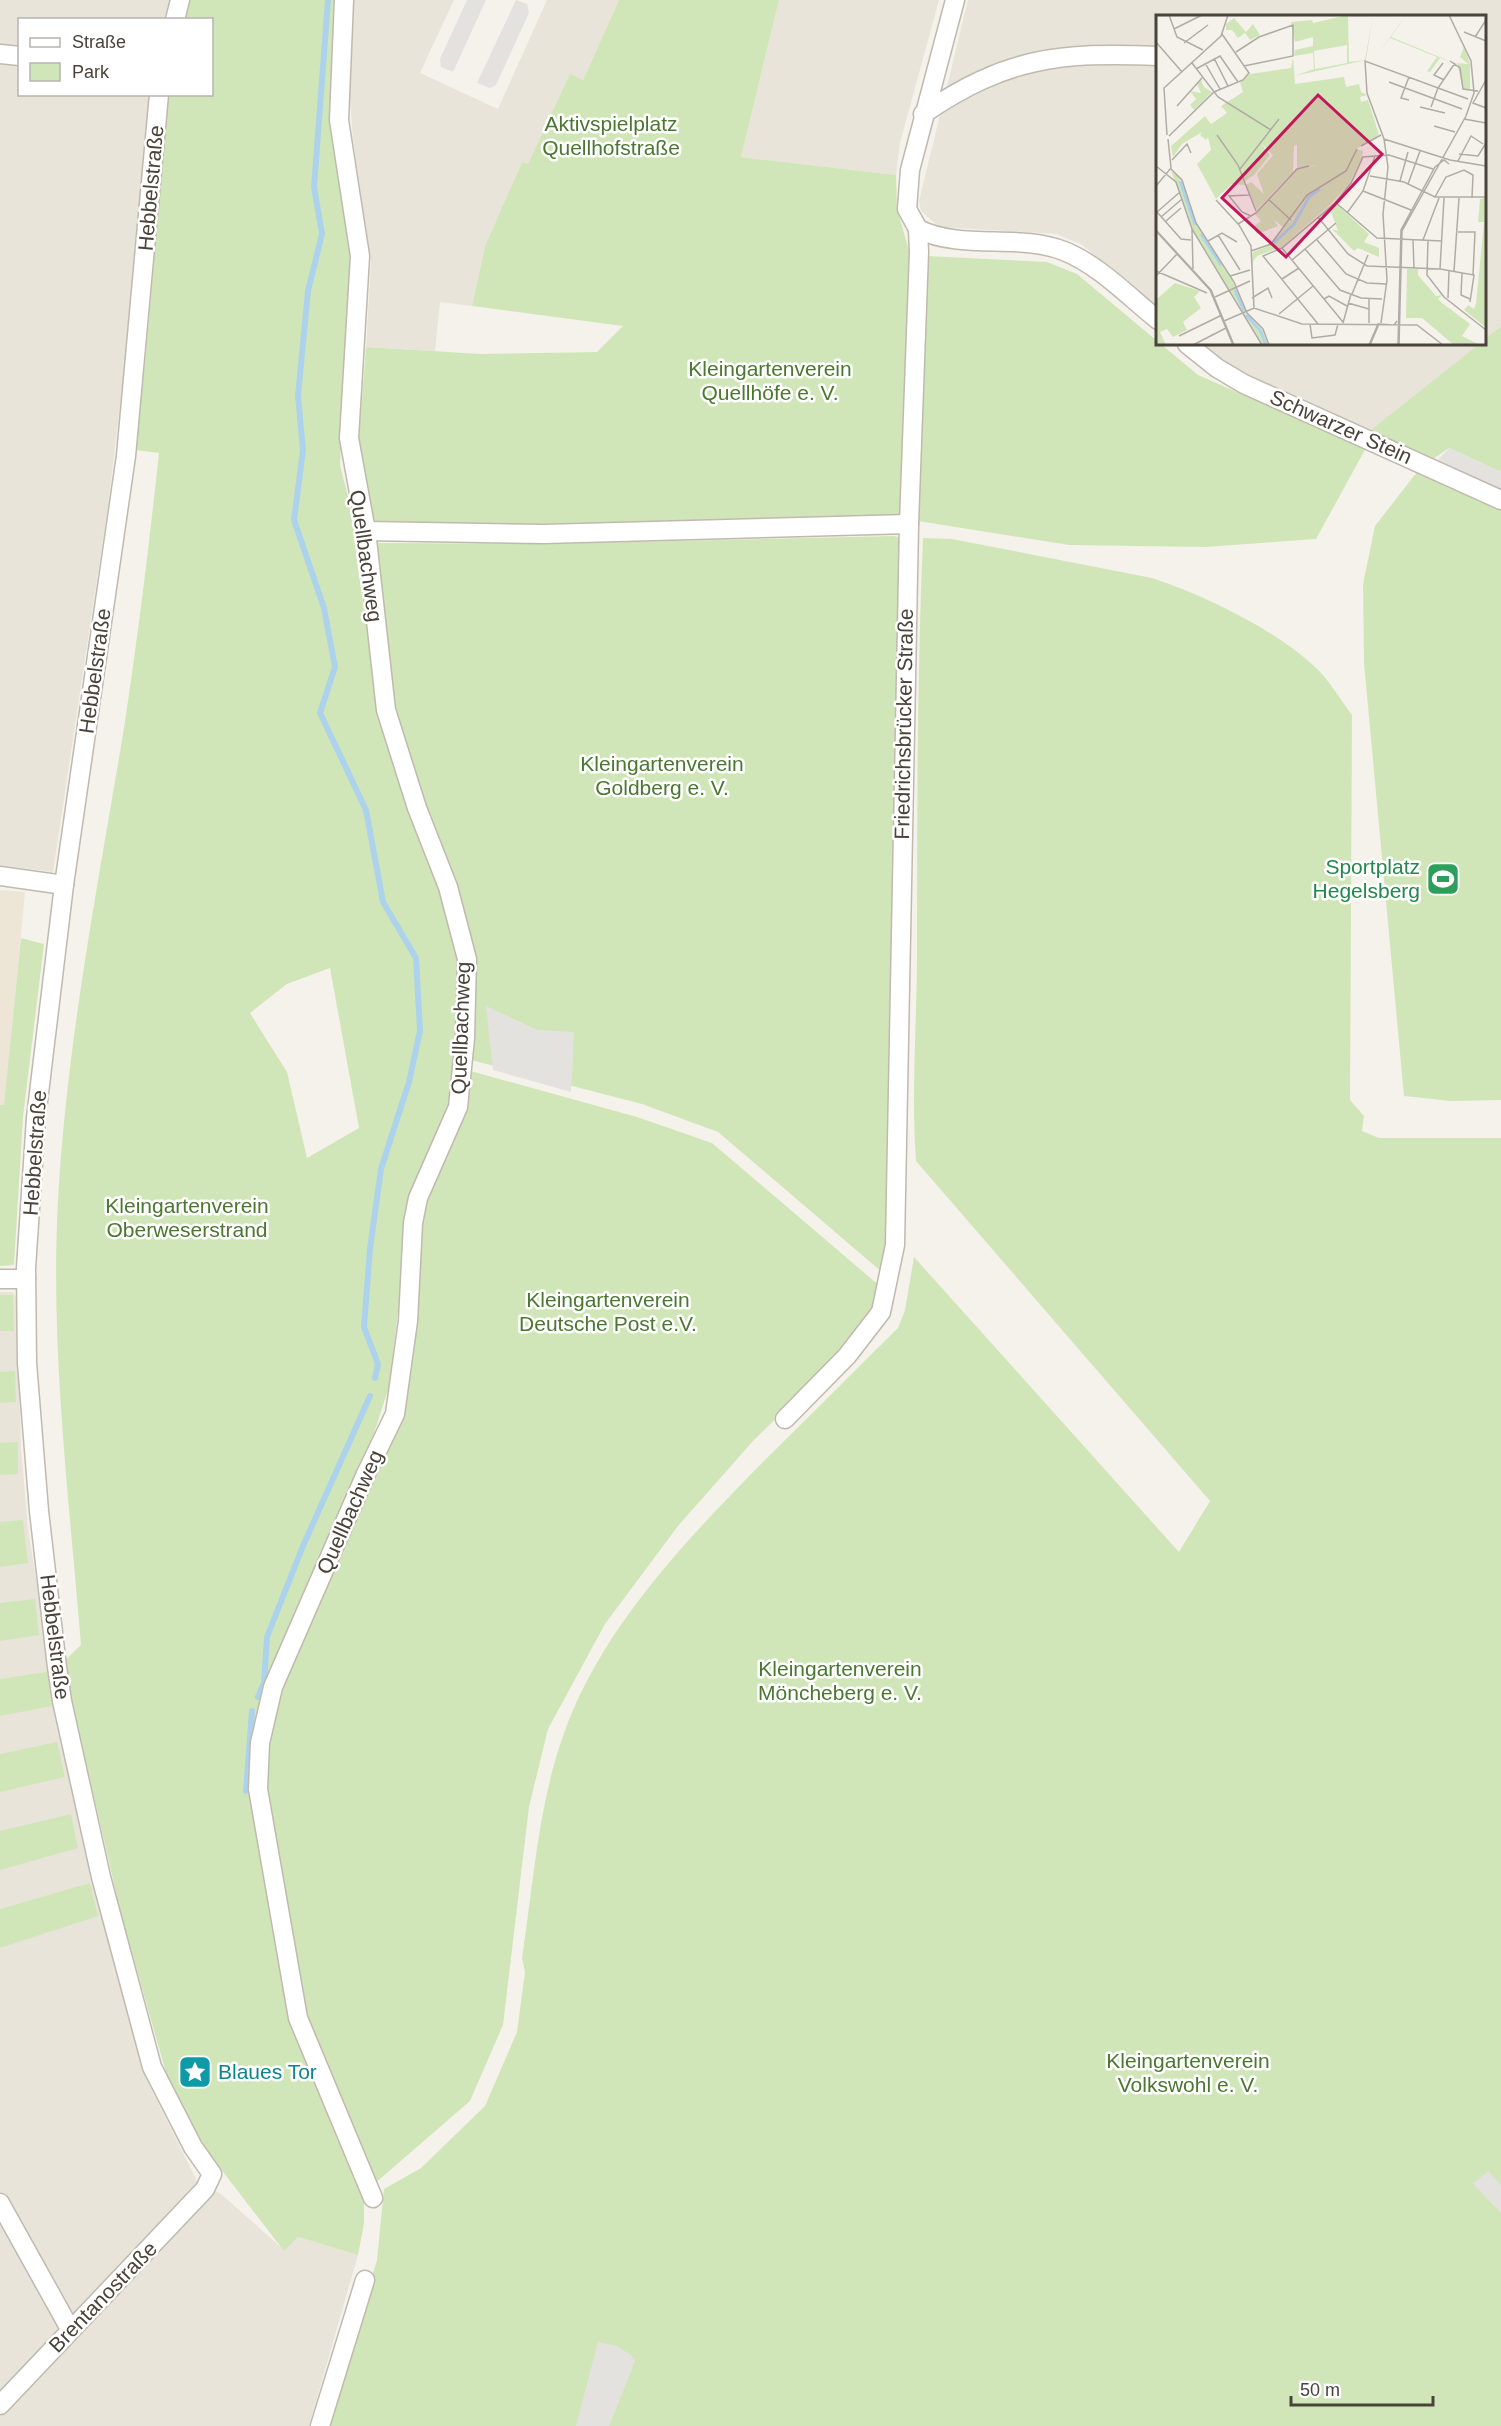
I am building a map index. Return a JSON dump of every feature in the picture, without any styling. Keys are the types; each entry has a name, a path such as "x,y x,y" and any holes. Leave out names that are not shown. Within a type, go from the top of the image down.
{"street":[{"path":"176,18 180,0"},
{"name":"Quellbachweg","path":"344,0 339,120 360,256 349,438 366,531 386,710 417,808 448,887 466,959 465,1038 458,1107 418,1198 413,1223 408,1321 395,1414 365,1476 273,1687 260,1743 258,1789 298,2018 373,2198"},
{"name":"Friedrichsbrücker Straße","path":"785,1419 847,1356 880,1312 896,1245 909,524 918,230 907,209 910,170 955,0"},
{"path":"923,114 970,84 1019,64 1097,53 1156,56"},
{"path":"0,54 18,56"},
{"name":"Hebbelstraße","path":"159,96 126,456 64,885 36,1118 27,1279 27,1363 62,1701 101,1877 152,2067 193,2147 212,2174 205,2189"},
{"path":"918,230 936,238 1043,246 1064,251 1084,261 1156,318"},
{"name":"Schwarzer Stein","path":"1192,345 1217,368 1244,384 1501,500"},
{"path":"366,531 544,534 909,524"},
{"path":"0,876 64,885"},
{"path":"0,1279 27,1279"},
{"name":"Brentanostraße","path":"0,2405 205,2189"},
{"path":"0,2203 70,2329"},
{"path":"320,2426 365,2280"}],"shaded area":[{"path":"0,0 172,0 167,18 18,18 18,96 152,96 126,355 108,506 53,872 0,865"},
{"path":"352,0 454,0 420,73 498,109 547,0 619,0 583,80 570,75 528,165 522,162 485,246 472,306 440,302 435,351 366,347 371,262 353,139 349,85"},
{"path":"467,0 486,0 453,72 441,67 440,59"},
{"path":"516,0 527,4 529,13 496,85 490,88 477,83"},
{"path":"779,0 939,0 900,143 896,175 741,157"},
{"path":"968,0 1501,0 1501,326 1486,338 1486,15 1156,15 1156,305 1081,244 1056,234 939,227 921,211 919,201"},
{"path":"1205,345 1478,345 1367,433 1240,373"},
{"path":"1449,448 1501,472 1501,490 1438,460"},
{"path":"0,890 25,892 4,1114 0,1203"},
{"path":"486,1006 537,1030 574,1032 571,1092 493,1070"},
{"path":"0,1292 13,1292 17,1299 21,1449 28,1527 48,1658 77,1805 145,2077 197,2181 221,2194 284,2250 298,2237 358,2255 309,2426 0,2426"},
{"path":"1488,2171 1501,2185 1501,2213 1473,2184"},
{"path":"598,2342 616,2346 630,2354 635,2361 609,2426 576,2426"}],"green space":[{"name":"Kleingartenverein Oberweserstrand","path":"190,0 337,0 333,133 350,250 340,465 353,516 357,562 379,711 442,892 461,963 452,1108 411,1201 389,1387 363,1467 254,1749 290,2018 364,2191 364,2224 358,2255 298,2237 284,2251 207,2151 167,2076 121,1914 63,1662 81,1645 59,1367 56,1256 58,1200 68,1081 134,660 159,453 135,450 146,354 168,96 213,96 213,18 185,18","holes":["330,968 359,1128 307,1158 287,1072 250,1013 287,984"]},
{"path":"619,0 779,0 741,157 896,175 897,209 911,257 903,518 563,524 376,523 363,482 358,451 366,347 481,354 597,352 623,326 472,306 485,246 522,162 528,164 570,74 583,80"},
{"path":"927,256 1047,262 1077,274 1156,340 1156,345 1162,345 1198,375 1366,448 1316,539 1205,547 1069,545 918,521"},
{"path":"1501,326 1501,472 1449,448 1430,461 1367,433 1478,345 1486,345 1486,338"},
{"name":"Sportplatz Hegelsberg","path":"1417,472 1501,509 1501,1100 1451,1101 1404,1096 1364,663 1363,584 1375,526"},
{"name":"Kleingartenverein Goldberg e. V.","path":"894,536 902,538 890,1244 883,1273 718,1132 642,1104 467,1059 470,959 393,709 373,543 543,544"},
{"path":"923,538 952,539 1152,578 1237,614 1278,638 1318,670 1352,715 1350,1100 1364,1116 1362,1131 1379,1138 1501,1138 1501,2426 327,2426 377,2260 384,2189 421,2168 485,2106 517,2032 525,1972 522,1958 547,1792 562,1739 578,1699 623,1622 678,1552 769,1456 898,1328 905,1310 914,1257 1179,1552 1210,1501 916,1161 914,1083"},
{"path":"21,938 44,944 23,1117 14,1265 0,1266 0,1105 4,1105"},
{"name":"Kleingartenverein Deutsche Post e.V.","path":"467,1070 637,1117 712,1143 881,1287 875,1310 844,1352 753,1441 678,1526 605,1624 548,1729 529,1807 503,2025 470,2101 373,2185 300,2009 262,1800 266,1733 288,1662 403,1409 421,1221"},
{"path":"0,1295 13,1295 14,1331 0,1331"},
{"path":"15,1371 16,1402 0,1403 0,1372"},
{"path":"18,1442 18,1474 0,1475 0,1443"},
{"path":"23,1520 28,1563 0,1567 0,1522"},
{"path":"35,1599 39,1635 0,1641 0,1603"},
{"path":"47,1672 52,1706 0,1716 0,1679"},
{"path":"57,1742 65,1777 0,1792 0,1754"},
{"path":"71,1814 78,1848 0,1870 0,1831"},
{"path":"90,1883 98,1916 0,1948 0,1909"}],"waterway":[{"path":"328,0 314,187 322,234 308,291 298,396 303,450 294,520 324,608 335,667 320,713 366,810 383,902 416,958 420,1031 409,1082 381,1169 370,1249 364,1327 378,1364 375,1378"},
{"path":"258,1697 264,1683 267,1637 303,1546 370,1396"},
{"path":"246,1791 252,1711"}],"place":[{"name":"Sportplatz Hegelsberg","path":"1443,879"},
{"name":"Blaues Tor","path":"195,2072"}],"park label":[{"name":"Aktivspielplatz Quellhofstraße","path":"611,136"},
{"name":"Kleingartenverein Quellhöfe e. V.","path":"770,381"},
{"name":"Kleingartenverein Möncheberg e. V.","path":"840,1681"},
{"name":"Kleingartenverein Volkswohl e. V.","path":"1188,2073"}]}
